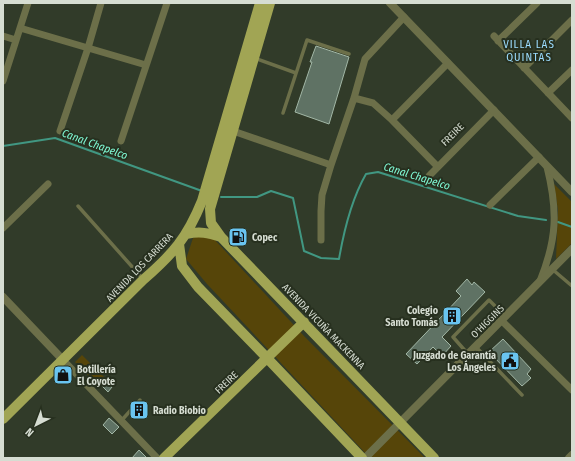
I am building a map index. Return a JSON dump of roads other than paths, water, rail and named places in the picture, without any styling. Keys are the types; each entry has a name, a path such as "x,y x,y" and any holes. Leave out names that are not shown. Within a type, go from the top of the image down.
{"main road":[{"name":"AVENIDA LOS CARRERA","path":"3,419 163,262 187,234 202,201 260,3"},
{"path":"221,237 211,223 210,209 270,3"},
{"path":"187,234 204,232 221,237"},
{"name":"AVENIDA VICUÑA MACKENNA","path":"221,237 434,458"},
{"path":"179,244 182,266 198,287 362,458"},
{"name":"FREIRE","path":"164,458 304,322"}],"street":[{"path":"3,81 28,3"},
{"path":"60,131 88,48 101,3"},
{"path":"121,141 167,3"},
{"path":"390,3 572,192"},
{"path":"538,3 496,39 572,118"},
{"path":"321,240 322,195 354,98 365,59 404,17"},
{"path":"524,68 572,20"},
{"path":"20,28 146,65"},
{"path":"3,36 16,40"},
{"path":"392,120 448,63"},
{"path":"548,93 572,70"},
{"path":"354,98 373,103 392,120 437,166"},
{"name":"FREIRE","path":"429,176 437,166 494,110"},
{"path":"233,131 331,165"},
{"path":"490,205 539,157"},
{"path":"539,282 550,254 555,225 554,196 547,166"},
{"path":"3,228 48,184"},
{"name":"O'HIGGINS","path":"365,458 572,249"},
{"path":"3,297 157,458"},
{"path":"504,318 572,390"}],"lane":[{"path":"283,114 307,40 349,54"},
{"path":"254,58 296,74"},
{"path":"78,206 143,280"},
{"path":"552,269 572,286"},
{"path":"468,354 453,337 488,300 504,318"},
{"path":"475,347 522,395"},
{"path":"121,420 140,400"}],"waterway":[{"name":"Canal Chapelco","path":"3,146 55,138 202,191"},
{"name":"Canal Chapelco","path":"221,197 257,197 271,191 293,198 304,251 321,258 339,259 349,215 356,194 366,174 378,172 518,216 546,220"},
{"name":"Canal Chapelco","path":"558,222 572,227"}],"place":[{"name":"Copec","path":"238,237"},
{"name":"Colegio Santo Tomás","path":"452,316"},
{"name":"Juzgado de Garantía Los Ángeles","path":"510,361"},
{"name":"Botillería El Coyote","path":"63,375"},
{"name":"Radio Biobio","path":"139,410"}],"district":[{"name":"VILLA LAS QUINTAS","path":"529,50"}]}
